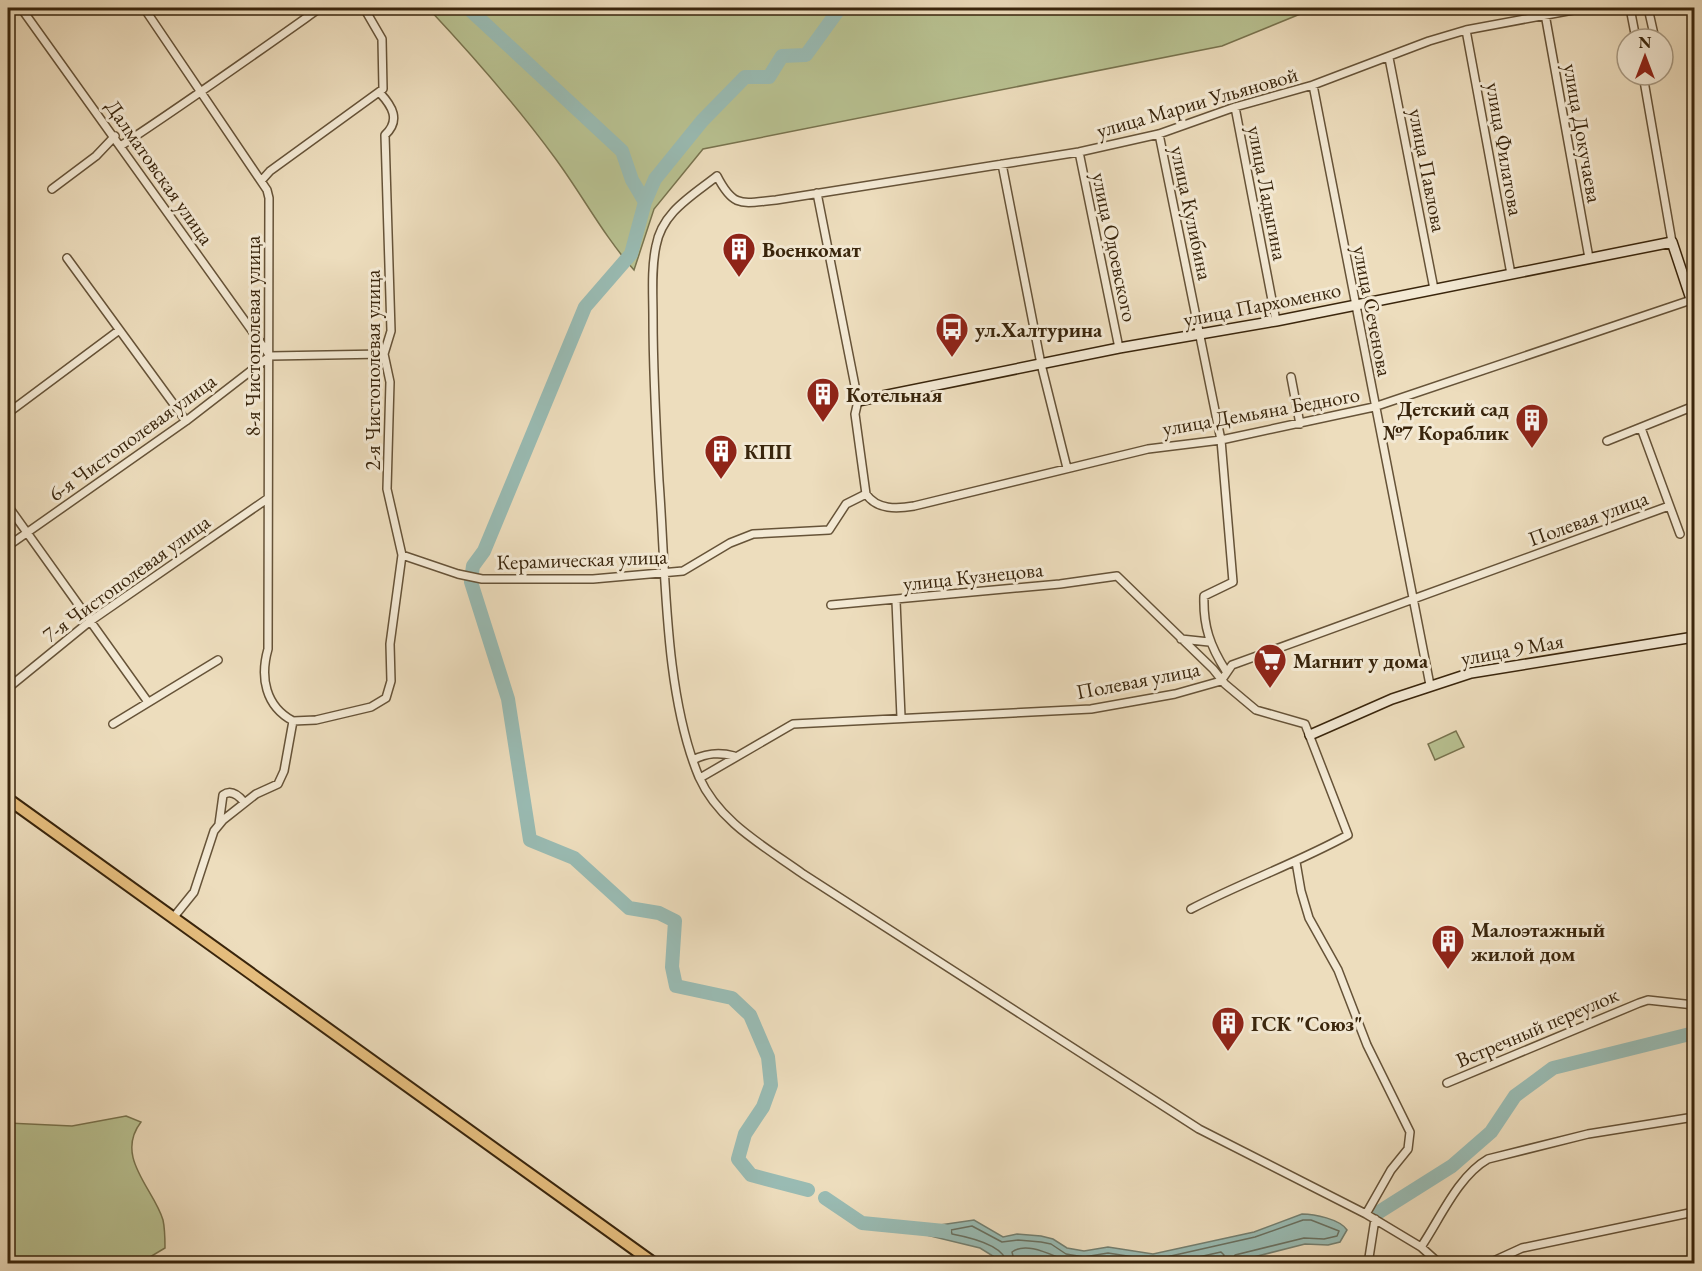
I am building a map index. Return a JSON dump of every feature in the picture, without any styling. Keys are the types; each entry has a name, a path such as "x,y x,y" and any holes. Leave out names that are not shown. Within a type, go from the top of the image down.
{"main road":[{"path":"8,799 655,1263"}],"street":[{"path":"8,14 19,8"},
{"name":"Далматовская улица","path":"19,8 122,145 270,356"},
{"name":"8-я Чистополевая улица","path":"144,8 261,181 269,198 268,649 263,672 264,687 275,708 292,722"},
{"path":"122,145 201,93 248,57 320,8"},
{"path":"261,181 270,171 383,89 382,39 364,8"},
{"name":"улица Марии Ульяновой","path":"666,574 653,389 653,284 656,244 670,212 717,176 726,195 738,202 776,200 1079,152 1159,134 1235,107 1313,85 1389,58 1429,40 1466,30 1584,8"},
{"path":"1630,8 1634,27"},
{"path":"1648,8 1652,27"},
{"name":"улица Докучаева","path":"1545,14 1589,258"},
{"name":"улица Филатова","path":"1466,30 1511,274"},
{"name":"улица Павлова","path":"1389,58 1434,289"},
{"name":"улица Сеченова","path":"1313,85 1430,685"},
{"path":"1644,87 1672,242 1694,303"},
{"name":"2-я Чистополевая улица","path":"292,722 316,720 371,707 386,698 392,681 390,644 402,555 387,489 390,382 384,354 391,330 385,135 392,128 394,113 391,104 380,93"},
{"name":"улица Ладыгина","path":"1235,107 1276,321"},
{"name":"улица Кулибина","path":"1159,134 1221,440 1233,582 1204,596 1203,616 1209,642"},
{"path":"52,189 96,156 115,136"},
{"name":"улица Одоевского","path":"1079,152 1119,348"},
{"path":"1002,164 1041,364 1066,468"},
{"path":"818,193 858,401 855,414 866,495"},
{"name":"улица Пархоменко","path":"858,401 1119,348 1276,321 1672,242"},
{"path":"68,258 118,331 186,420"},
{"name":"улица Демьяна Бедного","path":"866,495 877,504 902,508 1148,449 1221,440 1374,407 1694,303"},
{"path":"8,413 118,331"},
{"path":"270,356 384,354"},
{"name":"6-я Чистополевая улица","path":"8,546 186,420 270,356"},
{"path":"1291,377 1300,424"},
{"path":"1607,441 1695,406"},
{"name":"Полевая улица","path":"1641,428 1680,534"},
{"name":"Керамическая улица","path":"402,555 458,574 482,579 593,579 666,574 683,571 730,543 753,534 829,530 846,504 866,495"},
{"name":"7-я Чистополевая улица","path":"8,688 89,622 267,499"},
{"path":"8,506 148,702"},
{"name":"Полевая улица","path":"700,778 734,756 793,724 1091,709 1174,694 1221,681 1232,665 1669,506"},
{"path":"666,574 674,670 680,711 700,778 715,805 726,818 803,874 1199,1129 1366,1214 1421,1247 1440,1263"},
{"name":"улица Кузнецова","path":"831,605 1060,584 1117,576 1180,639"},
{"path":"896,600 901,717"},
{"name":"улица 9 Мая","path":"1310,735 1430,685 1471,672 1695,637"},
{"path":"1180,639 1209,642 1226,671"},
{"path":"1180,639 1213,669 1221,681 1256,710 1305,724 1348,835 1296,862 1232,887 1191,909"},
{"path":"113,724 218,660"},
{"path":"219,825 244,802 278,784 284,771 292,722"},
{"path":"693,760 707,754 722,752 734,756"},
{"path":"173,918 194,892 219,825 223,795 231,793 239,796 244,802"},
{"path":"1296,862 1309,918 1338,970 1367,1045 1410,1132 1408,1149 1391,1170 1366,1214"},
{"name":"Встречный переулок","path":"1447,1083 1648,1000 1695,1005"},
{"path":"1421,1247 1461,1186 1479,1165 1488,1159 1588,1134 1695,1117"},
{"path":"1486,1263 1522,1248 1695,1212"},
{"path":"1368,1263 1374,1219"}],"green space":[{"path":"428,8 1315,8 1222,46 703,149 654,209 634,270 540,138 478,63"},
{"path":"1456,731 1464,747 1435,760 1428,744"},
{"path":"126,1116 141,1122 134,1135 132,1148 134,1160 163,1220 165,1248 145,1260 99,1263 57,1260 55,1263 8,1263 8,1123 72,1126"}],"water":[{"path":"1302,1214 1333,1220 1347,1230 1340,1242 1328,1245 1305,1244 1230,1263 1038,1264 1033,1261 1004,1263 980,1248 926,1235 926,1231 933,1226 974,1220 1003,1237 1017,1234 1041,1236 1053,1239 1067,1248 1084,1251 1108,1247 1153,1254 1254,1232"}],"waterway":[{"path":"468,8 622,151 632,180 645,202"},
{"path":"472,573 473,566 484,551 585,307 631,254 645,202 655,179 702,121 745,77 769,77 782,56 806,55 840,8"},
{"path":"471,582 508,699 530,840 574,858 629,908 659,913 675,921 672,967 676,986 732,998 750,1015 768,1057 771,1085 763,1107 745,1134 738,1159 751,1175 808,1190"},
{"path":"1379,1212 1452,1166 1491,1132 1515,1096 1553,1068 1694,1033"},
{"path":"825,1198 862,1223 944,1231"}],"place":[{"name":"Военкомат","path":"739,278"},
{"name":"ул.Халтурина","path":"952,358"},
{"name":"Котельная","path":"823,423"},
{"name":"Детский сад №7 Кораблик","path":"1532,449"},
{"name":"КПП","path":"721,480"},
{"name":"Магнит у дома","path":"1270,689"},
{"name":"Малоэтажный жилой дом","path":"1448,970"},
{"name":"ГСК \"Союз\"","path":"1228,1052"}]}
